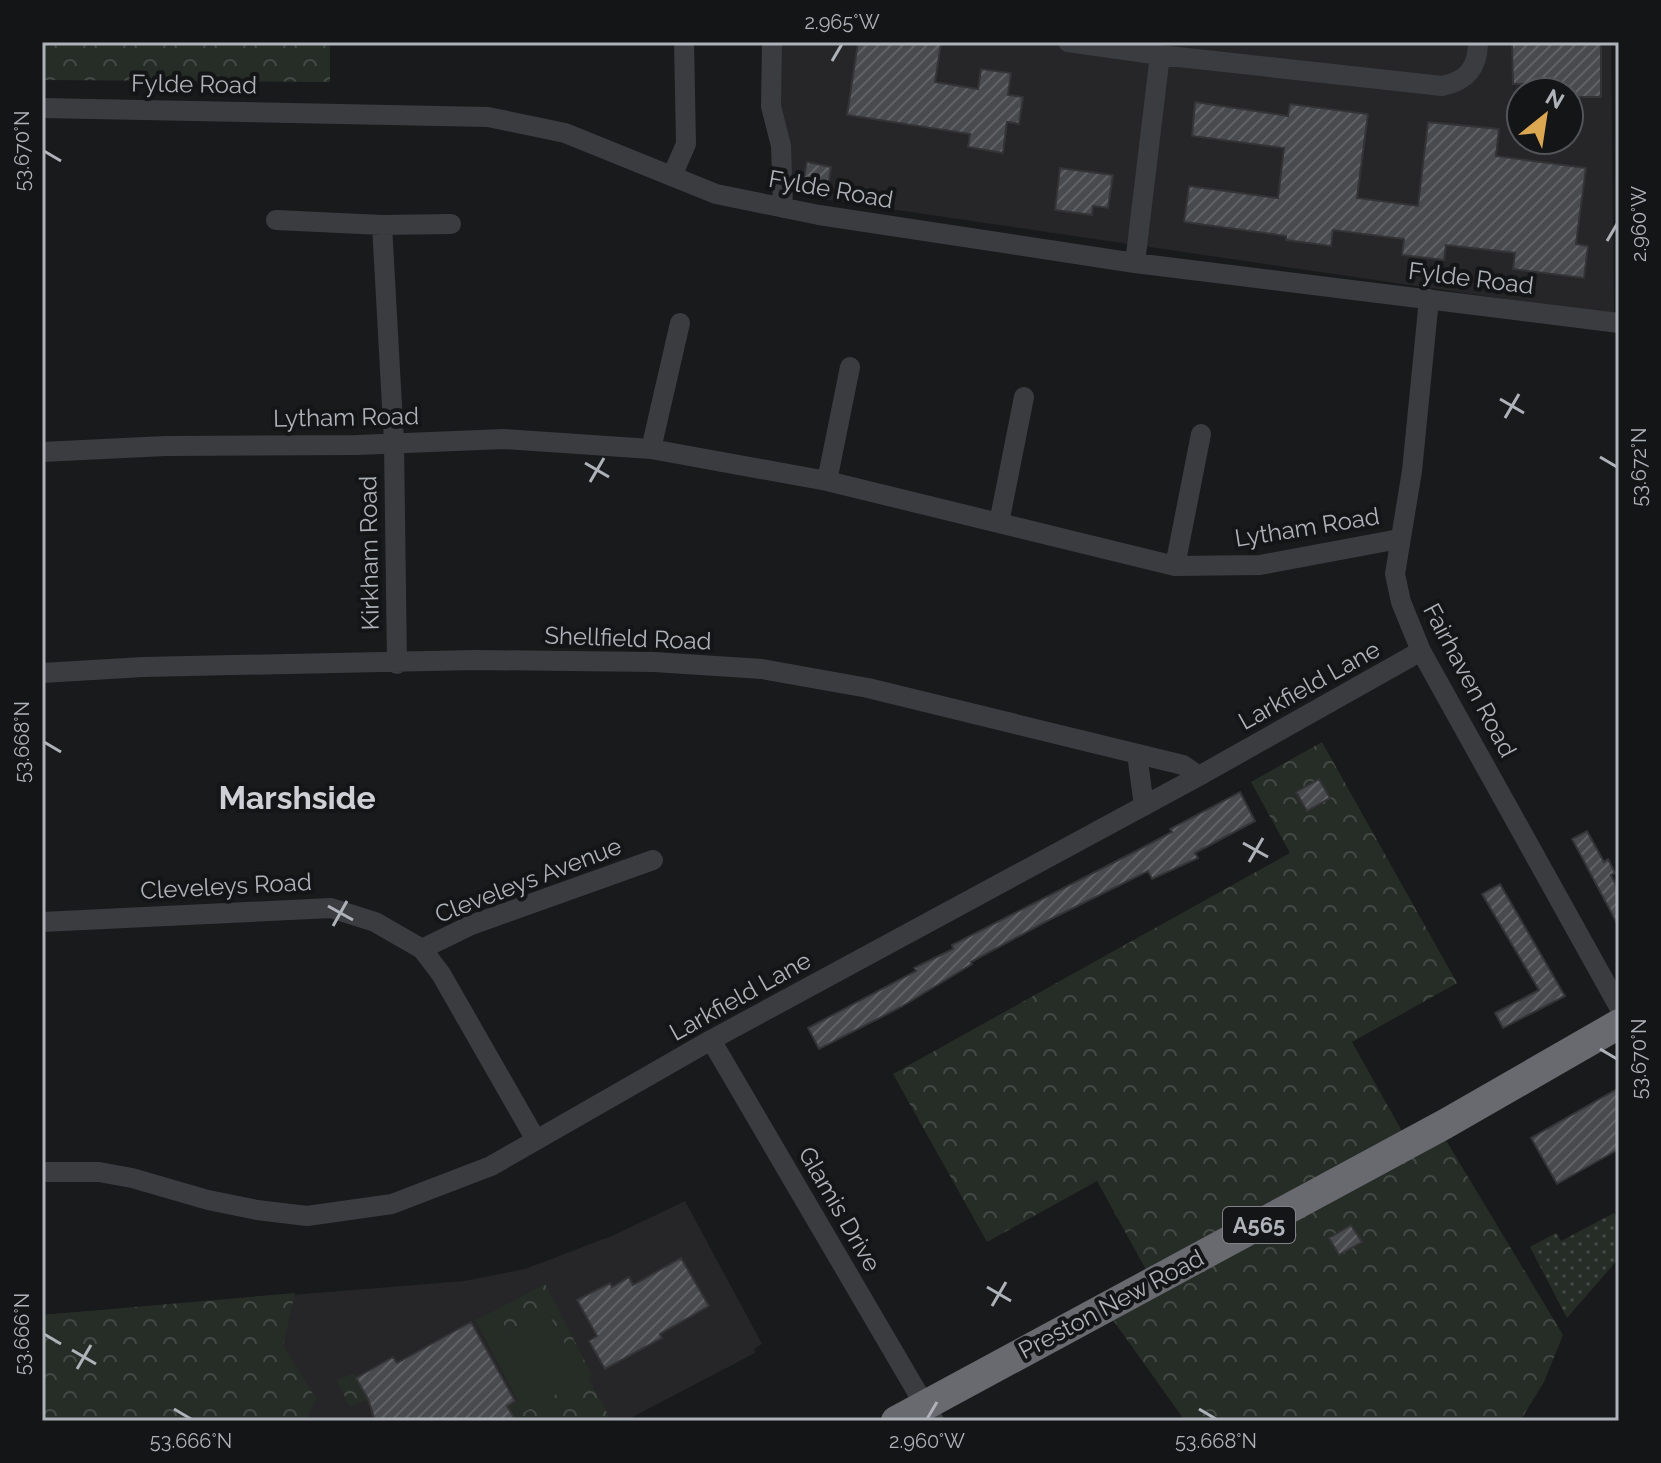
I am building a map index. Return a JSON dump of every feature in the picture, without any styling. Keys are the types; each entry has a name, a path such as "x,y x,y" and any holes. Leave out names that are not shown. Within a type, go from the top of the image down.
{"highway":[{"name":"Preston New Road","path":"896,1421 929,1413 1619,1024"}],"street":[{"path":"672,176 686,144 684,42"},
{"path":"772,42 771,106 781,146 783,208"},
{"path":"1068,42 1442,86 1457,83 1468,76 1478,58 1478,42"},
{"path":"1135,263 1160,55"},
{"name":"Fylde Road","path":"42,108 488,117 565,133 716,194 783,208 1135,263 1619,323"},
{"path":"276,220 382,225 451,224"},
{"name":"Kirkham Road","path":"382,225 394,442 397,664"},
{"name":"Fairhaven Road","path":"1429,299 1412,471 1395,574 1401,602 1421,651 1619,1007"},
{"path":"651,449 680,323"},
{"path":"827,481 850,367"},
{"path":"999,523 1024,397"},
{"path":"1175,566 1201,434"},
{"name":"Lytham Road","path":"42,452 165,446 357,445 504,439 651,449 827,481 1175,566 1260,565 1399,539"},
{"name":"Larkfield Lane","path":"42,1172 99,1172 208,1200 307,1216 392,1204 491,1166 711,1040 1199,776 1421,651"},
{"name":"Shellfield Road","path":"42,673 143,667 475,660 654,662 762,669 868,688 1183,765 1199,776"},
{"path":"1137,754 1144,806"},
{"name":"Cleveleys Avenue","path":"422,949 471,925 653,860"},
{"name":"Cleveleys Road","path":"42,922 331,908 375,922 422,949 463,1009 536,1140"},
{"name":"Glamis Drive","path":"711,1040 929,1413"}],"shaded area":[{"path":"775,42 1611,42 1614,315 774,192"},
{"path":"685,1201 762,1344 754,1349 755,1353 625,1421 42,1421 42,1315 464,1281 525,1269 614,1235"}],"green space":[{"path":"42,42 330,42 330,82 42,80"},
{"path":"1322,742 1457,983 1352,1042 1403,1133 1149,1275 1097,1181 987,1242 893,1074 1290,853 1251,782"},
{"path":"1444,1137 1563,1335 1544,1382 1520,1421 1185,1421 1113,1320"},
{"path":"1614,1213 1619,1221 1619,1258 1567,1318 1530,1247 1556,1233 1561,1241"},
{"path":"545,1284 592,1375 588,1378 610,1418 605,1421 508,1421 514,1417 507,1406 518,1400 525,1412 548,1311 507,1332 496,1310"},
{"path":"295,1293 283,1345 316,1399 305,1421 42,1421 42,1315"},
{"path":"496,1310 508,1332 547,1311 584,1379 524,1412 475,1320"},
{"path":"354,1373 368,1399 350,1407 337,1381"}],"building":[{"path":"858,42 941,44 935,82 978,89 981,69 1011,73 1008,95 1023,97 1019,124 1007,122 1003,153 968,147 970,134 847,115"},
{"path":"1512,42 1601,42 1601,97 1585,97 1585,76 1513,76"},
{"path":"1195,102 1288,116 1290,104 1368,114 1357,198 1418,206 1428,122 1499,129 1496,156 1586,168 1576,244 1588,246 1584,278 1513,269 1515,253 1446,245 1444,260 1402,255 1404,239 1333,230 1331,246 1286,240 1286,236 1184,222 1189,186 1278,198 1284,148 1192,136"},
{"path":"807,162 831,167 828,187 803,182"},
{"path":"1060,168 1113,175 1108,208 1093,206 1092,215 1055,210"},
{"path":"1319,779 1330,798 1307,811 1296,792"},
{"path":"1240,792 1255,821 1195,853 1198,858 1152,879 1148,871 1049,920 971,962 901,1007 819,1049 808,1028 916,971 914,968 953,949 952,945 1172,832 1170,829"},
{"path":"1587,831 1604,862 1608,859 1615,873 1611,875 1619,891 1619,927 1572,839"},
{"path":"1500,884 1565,996 1503,1028 1495,1013 1539,990 1482,894"},
{"path":"1619,1088 1619,1149 1557,1184 1531,1138"},
{"path":"1351,1225 1362,1242 1339,1255 1329,1238"},
{"path":"681,1258 709,1306 660,1334 662,1338 605,1369 589,1341 597,1336 577,1300 629,1277 633,1285"},
{"path":"471,1322 515,1401 507,1406 516,1421 375,1421 368,1399 356,1378 393,1357 397,1363"}],"district":[{"name":"Marshside","path":"297,797"}]}
